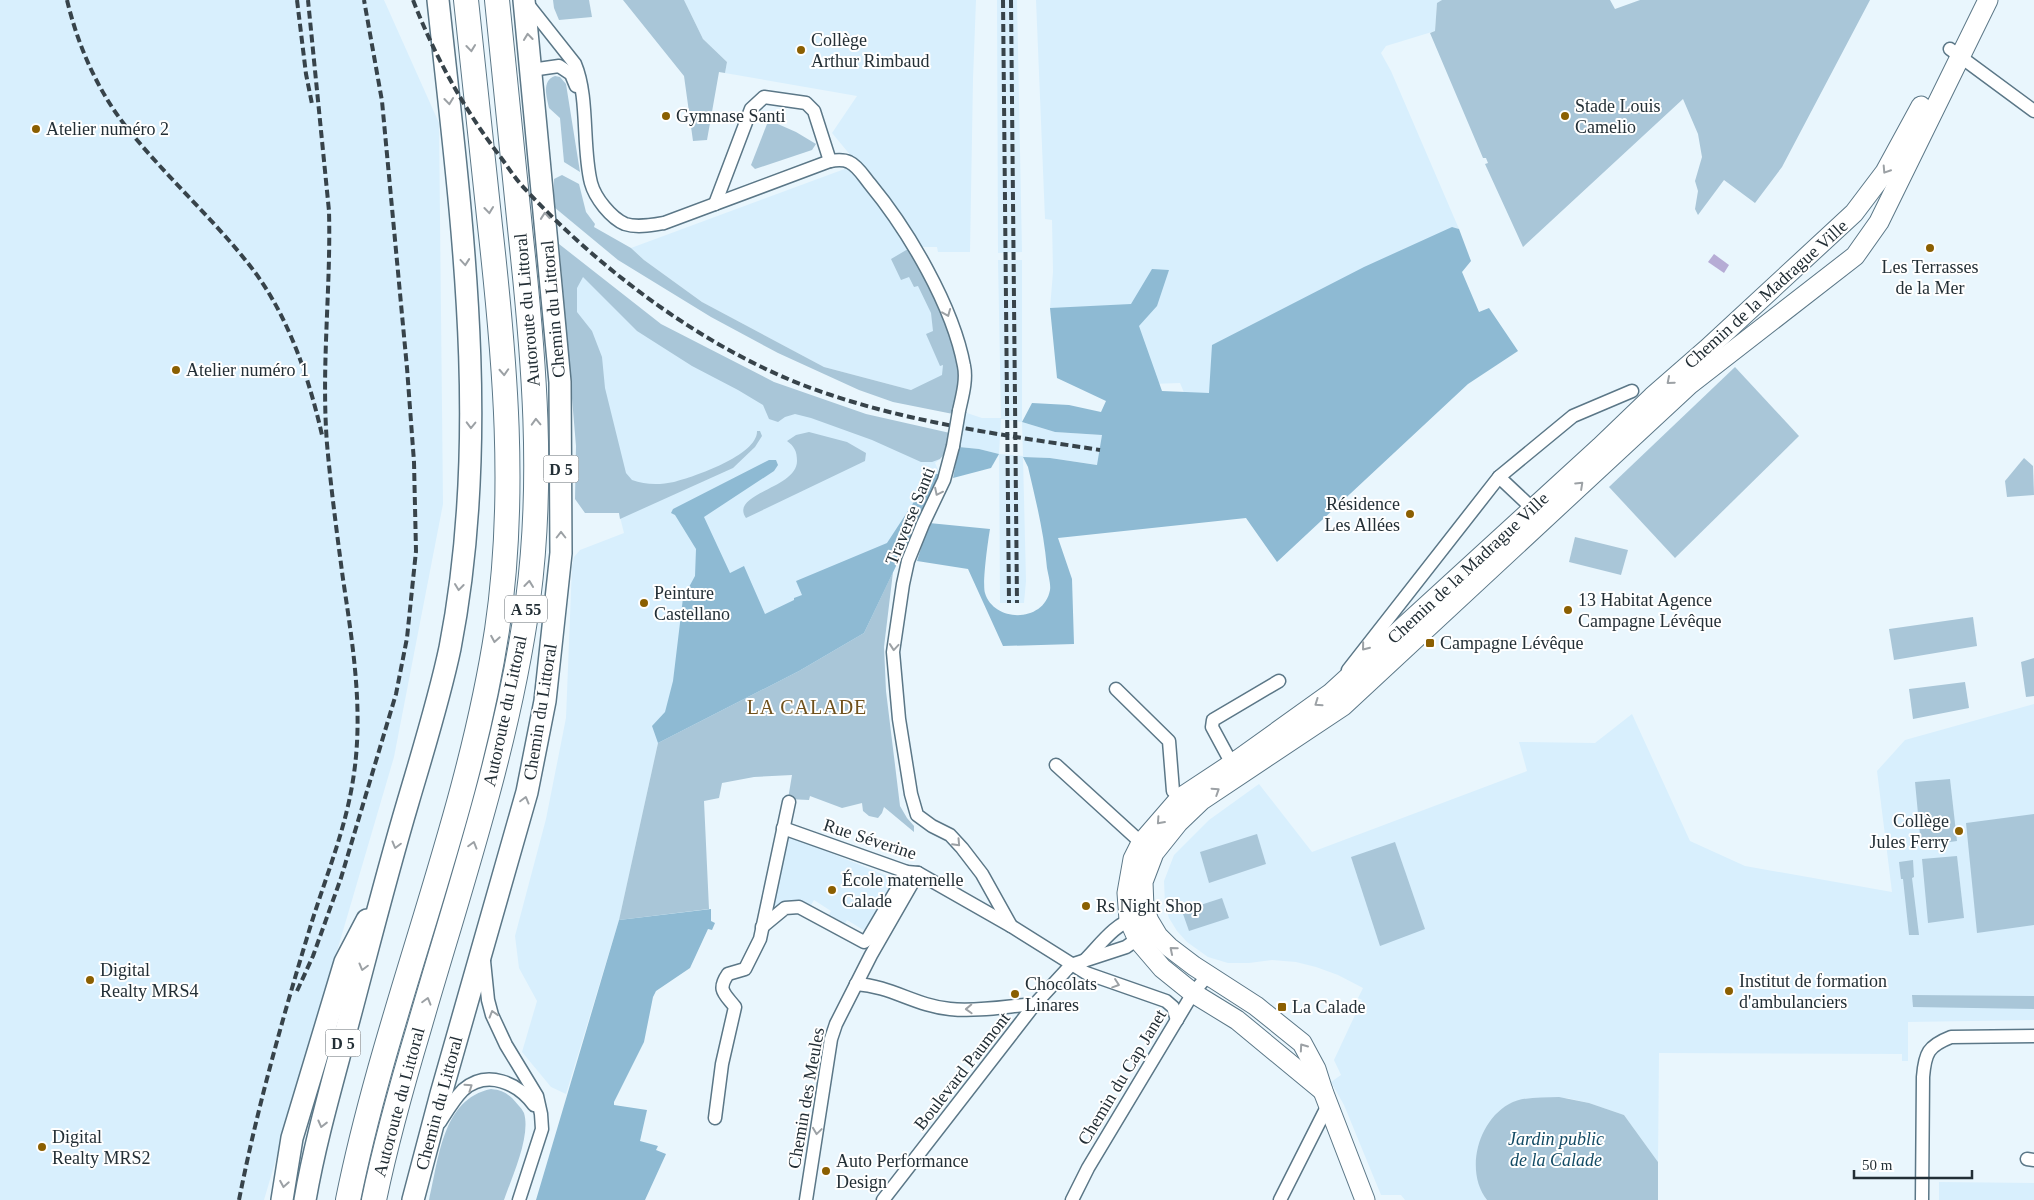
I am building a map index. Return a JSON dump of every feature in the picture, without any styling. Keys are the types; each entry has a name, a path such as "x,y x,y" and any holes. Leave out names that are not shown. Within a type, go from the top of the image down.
{"highway":[{"name":"Autoroute du Littoral","path":"348,1200 371,1103 474,746 495,640 502,583 507,475 503,362 466,0"},
{"name":"Autoroute du Littoral","path":"374,1200 398,1098 500,748 514,686 528,599 537,461 534,367 497,0"}],"main road":[{"path":"282,1200 292,1138 345,962 385,886 442,683 459,590 469,494 472,402 468,301 438,0"},
{"name":"Chemin du Littoral","path":"413,1200 527,792 545,702 561,553 560,382 524,0"},
{"name":"D 5","path":"305,1200 322,1124 385,886"}],"street":[{"name":"Traverse Santi","path":"524,0 575,64 578,71 582,98 591,184 602,203 612,214 626,224 647,226 664,223 830,161 849,161 856,166 881,197 927,268 947,312 962,357 964,380 953,446 944,480 908,561 902,584 893,652 899,719 911,794 917,815 932,826 950,835 962,848 982,874 1011,926"},
{"name":"Chemin de la Madrague Ville","path":"1326,1097 1237,1020 1193,994 1162,968 1138,940 1129,920 1127,893 1133,859 1147,848 1185,804 1232,764 1331,693 1352,687 1483,575 1689,385 1855,256 1879,222 1955,52 1975,0"},
{"name":"Chemin de la Madrague Ville","path":"1185,804 1202,800 1343,706 1352,687 1393,637 1854,213 1885,172 1955,52 1988,0"},
{"path":"1955,52 2034,110"},
{"name":"Traverse Santi","path":"531,70 559,66 565,69 570,74 582,98"},
{"path":"715,204 751,108 764,97 806,103 814,111 830,161"},
{"path":"1833,242 1842,249 1837,270 1817,270 1813,263 1817,246 1833,242"},
{"path":"1352,687 1349,667 1499,478 1573,416 1632,391"},
{"path":"1498,560 1507,543 1528,523 1532,508 1499,478"},
{"path":"1417,581 1432,602 1444,602 1471,578 1483,575"},
{"path":"1232,764 1212,727 1213,720 1279,681"},
{"path":"1116,689 1169,741 1173,791 1185,804"},
{"path":"1056,765 1147,848"},
{"path":"715,1118 722,1064 735,1008 722,990 722,983 728,974 745,969 760,939 789,802"},
{"name":"Rue Séverine","path":"784,828 913,873 1011,926 1071,965"},
{"name":"Chemin de la Madrague Ville","path":"1147,848 1143,882 1144,908 1158,936 1208,975 1256,1006 1302,1043 1316,1069 1365,1200"},
{"path":"762,927 786,908 799,907 864,942 913,873"},
{"name":"Chemin des Meules","path":"806,1200 831,1039 836,1024 913,873"},
{"path":"1071,965 1126,947 1146,933 1149,921 1138,918 1129,920 1116,929 1085,960"},
{"path":"488,931 484,962 488,1000 492,1015 506,1045 537,1096 541,1114 542,1129 520,1200"},
{"path":"1071,965 1086,973 1166,1001 1173,1007 1177,1020"},
{"name":"Boulevard Paumont","path":"883,1200 1036,1004 1071,965"},
{"name":"Chemin du Cap Janet","path":"1072,1200 1084,1174 1177,1020 1193,994 1208,975"},
{"path":"856,984 882,987 924,1004 950,1009 1036,1004"},
{"path":"1922,1200 1924,1059 1931,1048 1951,1037 2034,1036"},
{"path":"429,1139 458,1096 473,1083 480,1081 509,1082 526,1094 541,1114"},
{"path":"1280,1200 1326,1097"}],"shaded area":[{"path":"0,0 384,0 439,123 443,504 394,757 264,1200 0,1200"},
{"path":"684,0 976,0 970,252 938,252 937,247 921,247 891,204 832,133 857,96 725,73 727,62 703,39"},
{"path":"997,0 1017,0 1022,252 998,253"},
{"path":"1036,0 1442,0 1437,4 1435,31 1386,46 1381,53 1391,71 1459,229 1452,227 1193,414 1180,383 1151,384 1050,308 1053,272 1052,220 1045,219"},
{"path":"850,167 873,194 933,289 943,318 944,378 911,390 824,367 702,302 644,260 631,248"},
{"path":"1452,227 1459,229 1471,261 1462,272 1479,312 1489,308 1518,351 1468,384 1277,562 1246,518 1058,538 1072,579 1074,644 1003,646 968,569 917,561 929,523 990,529 984,588 990,603 998,610 1008,614 1019,615 1039,609 1046,601 1050,590 1050,582 1044,542 1028,467 1023,457 1050,458 1097,465 1102,435 1055,432 1022,422 1032,403 1069,405 1101,412 1106,401 1057,378 1050,308 1131,304 1152,269 1169,270 1157,306 1139,326 1162,391 1209,393 1212,345 1364,267"},
{"path":"560,249 653,336 940,459 935,463 940,474 864,633 799,671 658,743 619,920 566,1094 551,1087 522,1052 537,1001 519,968 515,936 546,819 566,718 572,566 574,557 580,550 624,533 619,513 591,513"},
{"path":"1714,254 1729,265 1724,273 1708,262"},
{"path":"998,260 1022,260 1022,422 1001,419 999,454 959,447 964,412 982,418 1001,418"},
{"path":"1022,422 1055,432 1102,435 1098,465 1050,458 1023,457 1026,581 1024,603 1000,603 999,454 1023,456"},
{"path":"959,447 999,454 991,468 953,478"},
{"path":"769,460 776,460 778,465 774,471 704,517 730,573 744,566 765,614 802,595 796,581 887,543 932,474 940,474 864,633 799,671 658,743 652,726 665,712 673,681 683,598 695,576 696,549 675,515 671,513 673,509"},
{"path":"2034,704 2034,1020 1908,1022 1908,1061 1902,1061 1902,1054 1659,1053 1658,1162 1624,1115 1567,1098 1524,1099 1509,1104 1498,1112 1485,1132 1479,1146 1483,1194 1487,1200 1405,1200 1401,1195 1381,1195 1344,1105 1331,1082 1341,1075 1334,1060 1362,1000 1358,998 1363,988 1338,975 1296,962 1272,960 1228,963 1208,957 1187,942 1177,931 1169,918 1165,904 1164,881 1174,855 1209,820 1259,784 1312,852 1527,771 1519,742 1595,743 1632,714 1690,841 1745,866 1892,892 1877,771 1905,740"},
{"name":"École maternelle Calade","path":"789,836 897,880 865,931 847,920 844,925 828,916 831,911 814,900 811,905 799,902 778,907 771,905 784,839"},
{"path":"711,909 711,921 715,923 712,930 708,929 690,968 656,991 653,997 644,1042 614,1102 614,1105 647,1110 640,1141 658,1146 656,1150 666,1154 645,1200 536,1200 619,920"},
{"path":"1939,1182 2034,1183 2034,1200 1939,1200"}],"green space":[{"path":"553,0 589,0 592,17 559,20"},
{"path":"623,0 684,0 703,39 727,62 725,73 719,72 707,140 693,141 684,76"},
{"name":"Stade Louis Camelio","path":"1442,0 1610,0 1615,9 1640,0 1870,0 1782,167 1755,203 1724,180 1698,215 1695,209 1698,191 1695,181 1702,157 1698,134 1683,99 1523,247 1485,164 1488,163 1486,158 1483,158 1430,33 1435,31 1437,3"},
{"path":"555,76 560,77 566,84 580,172 564,162 560,118 549,108 546,85"},
{"path":"771,121 796,132 816,144 812,150 755,169 751,165 767,124"},
{"path":"562,175 579,184 586,212 595,224 594,227 631,248 644,260 702,302 824,367 911,390 942,375 943,365 940,366 926,334 933,331 931,313 918,286 914,287 909,277 901,280 891,259 908,249 933,289 955,348 960,377 953,414 893,402 859,390 778,353 711,317 618,260 554,207 554,179"},
{"path":"559,244 661,324 774,382 866,414 950,433 947,451 940,459 932,462 921,462 872,440 811,418 795,414 785,417 778,422 769,419 763,405 692,366 637,331 583,277 577,288 577,312 592,331 602,357 605,388 626,473 632,480 647,484 663,484 696,475 723,464 736,456 755,440 757,431 760,431 762,436 755,447 733,468 620,519 619,513 585,513 575,499 576,446"},
{"path":"1735,367 1799,436 1675,558 1609,487"},
{"path":"809,432 847,442 866,453 865,461 746,518 743,510 747,502 787,478 794,470 797,461 796,452 787,441 796,435"},
{"path":"2024,458 2033,466 2034,495 2007,497 2005,481"},
{"path":"1575,537 1628,550 1621,575 1569,562"},
{"path":"893,572 884,647 886,691 900,806 914,826 914,832 884,807 878,818 869,816 863,811 862,803 842,808 810,796 809,800 788,799 792,775 754,777 722,783 719,798 704,801 709,909 619,920 658,743 799,671 864,633"},
{"path":"1973,617 1977,646 1894,660 1889,629"},
{"path":"2034,658 2034,696 2026,697 2021,662"},
{"path":"1965,682 1969,708 1913,719 1909,689"},
{"path":"1950,779 1957,841 1921,846 1915,782"},
{"path":"2034,814 2034,925 1977,933 1966,823"},
{"path":"1257,834 1266,864 1209,883 1200,852"},
{"path":"1395,842 1425,929 1380,946 1351,857"},
{"path":"1957,856 1964,918 1928,923 1922,859"},
{"path":"1913,860 1914,877 1912,878 1919,935 1909,935 1903,879 1901,879 1899,862"},
{"path":"1222,898 1229,918 1189,931 1182,911"},
{"path":"1912,995 2034,996 2034,1009 1913,1007"},
{"path":"491,1089 507,1094 524,1113 525,1133 523,1145 504,1200 429,1200 440,1149 452,1118 462,1105 475,1095"},
{"name":"Jardin public de la Calade","path":"1559,1097 1589,1103 1624,1115 1658,1162 1658,1200 1487,1200 1480,1189 1476,1162 1482,1135 1489,1123 1498,1112 1514,1101"}],"railway":[{"path":"67,0 90,68 117,115 143,147 239,253 254,271 278,308 304,370 322,435"},
{"path":"297,0 306,74 312,104"},
{"path":"239,1200 262,1098 280,1031 345,818 356,755 356,679 334,511 325,415 329,211 308,0"},
{"path":"297,991 313,956 341,878 396,694 407,638 416,551 414,462 407,368 382,101 364,0"},
{"path":"413,0 441,63 463,103 488,141 520,183 557,222 592,253 666,311 706,337 747,360 831,395 897,414 931,421 1100,450"},
{"path":"1003,0 1009,603"},
{"path":"1011,0 1017,603"}],"place":[{"name":"Collège Arthur Rimbaud","path":"801,50"},
{"name":"Gymnase Santi","path":"666,116"},
{"name":"Stade Louis Camelio","path":"1565,116"},
{"name":"Atelier numéro 2","path":"36,129"},
{"name":"Les Terrasses de la Mer","path":"1930,248"},
{"name":"Atelier numéro 1","path":"176,370"},
{"name":"Résidence Les Allées","path":"1410,514"},
{"name":"Peinture Castellano","path":"644,603"},
{"name":"13 Habitat Agence Campagne Lévêque","path":"1568,610"},
{"name":"Campagne Lévêque","path":"1430,643"},
{"name":"Collège Jules Ferry","path":"1959,831"},
{"name":"École maternelle Calade","path":"832,890"},
{"name":"Rs Night Shop","path":"1086,906"},
{"name":"Digital Realty MRS4","path":"90,980"},
{"name":"Institut de formation d'ambulanciers","path":"1729,991"},
{"name":"Chocolats Linares","path":"1015,994"},
{"name":"La Calade","path":"1282,1007"},
{"name":"Digital Realty MRS2","path":"42,1147"},
{"name":"Auto Performance Design","path":"826,1171"}],"district":[{"name":"LA CALADE","path":"807,707"}]}
